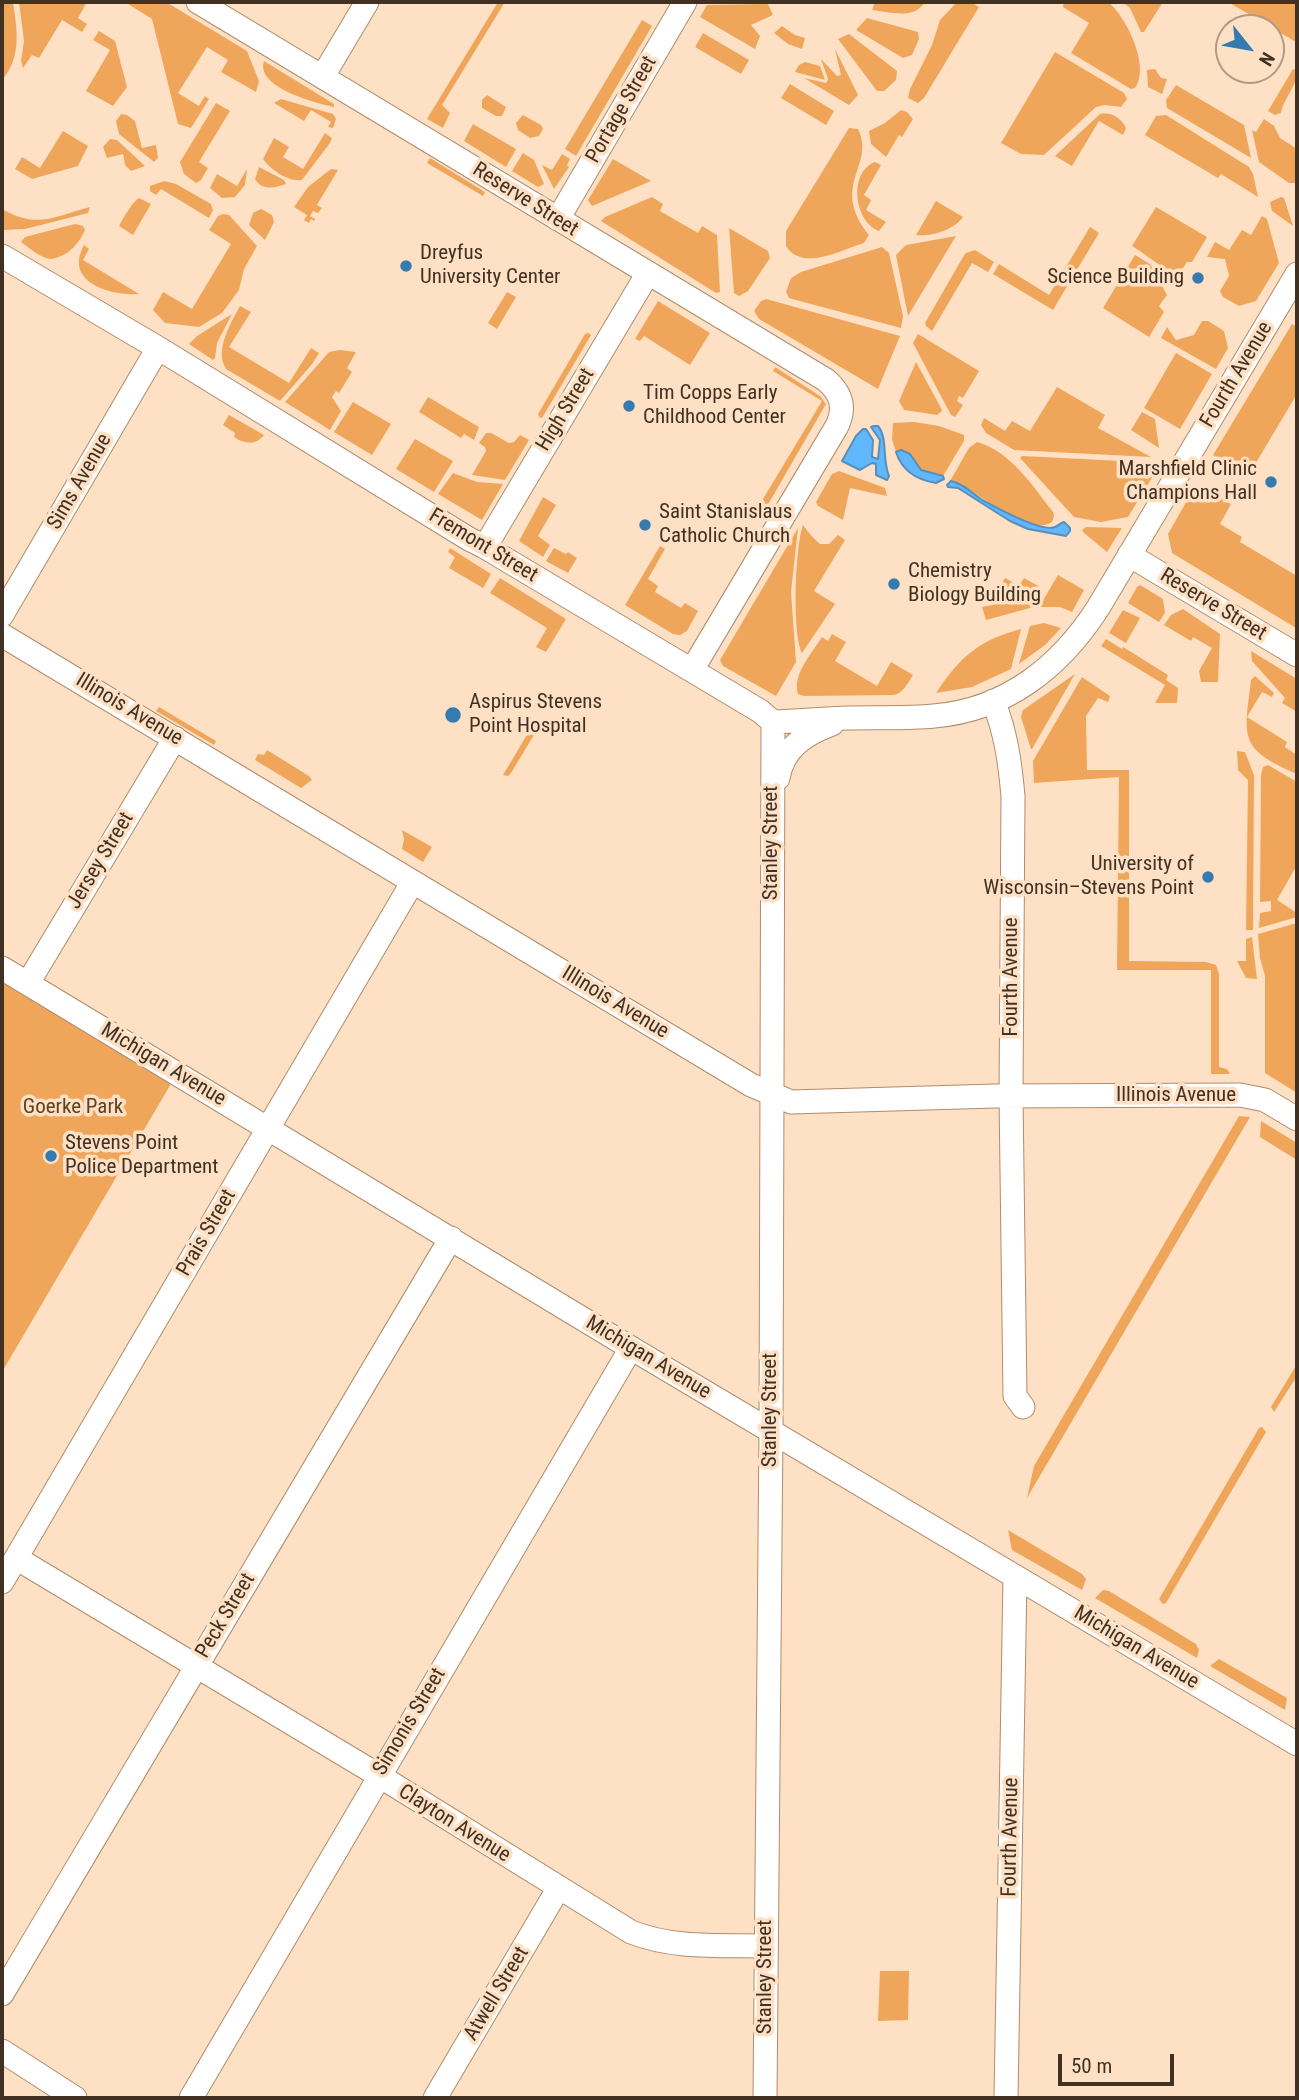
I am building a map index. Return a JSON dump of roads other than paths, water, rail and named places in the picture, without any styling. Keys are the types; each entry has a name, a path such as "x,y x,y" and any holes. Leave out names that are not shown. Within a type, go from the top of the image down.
{"street":[{"name":"Reserve Street","path":"198,2 834,387 843,406 837,426 692,670"},
{"path":"323,76 367,2"},
{"name":"Portage Street","path":"558,219 685,2"},
{"name":"Fremont Street","path":"2,257 158,348 469,540 760,711 773,722"},
{"name":"High Street","path":"485,547 648,273"},
{"name":"Fourth Avenue","path":"1023,1407 1015,1396 1011,1096 1013,796 1007,743 993,701 1010,695 1029,683 1067,650 1084,629 1297,274"},
{"name":"Sims Avenue","path":"2,615 158,348"},
{"name":"Reserve Street","path":"1129,555 1297,655"},
{"name":"Illinois Avenue","path":"2,635 412,883 634,1013 751,1086 772,1095 791,1102 1011,1096 1248,1096 1265,1100 1297,1119"},
{"path":"773,722 936,716 968,710 993,701"},
{"path":"772,811 779,772 787,754 808,735 848,718"},
{"name":"Stanley Street","path":"765,2098 771,1431 773,722"},
{"name":"Jersey Street","path":"28,984 175,738"},
{"name":"Prais Street","path":"2,1582 412,883"},
{"name":"Michigan Avenue","path":"2,968 631,1348 1297,1744"},
{"name":"Peck Street","path":"2,1994 451,1238"},
{"name":"Simonis Street","path":"191,2098 631,1348"},
{"name":"Clayton Avenue","path":"16,1558 378,1776 631,1933 671,1944 766,1946"},
{"name":"Fourth Avenue","path":"1006,2098 1015,1577"},
{"name":"Atwell Street","path":"435,2098 558,1889"},
{"path":"2,2052 75,2098"}],"water":[{"path":"878,426 883,437 889,476 887,480 876,475 876,464 872,463 860,470 842,461 863,429 866,429 873,440 872,457 878,459 880,440 871,427"},
{"path":"901,450 910,454 921,470 943,476 944,479 936,483 911,474 896,452"},
{"path":"951,481 1019,519 1048,528 1064,522 1070,531 1066,536 1028,529 1010,521 958,488 948,487"}],"place":[{"name":"Dreyfus University Center","path":"406,266"},
{"name":"Science Building","path":"1198,278"},
{"name":"Tim Copps Early Childhood Center","path":"629,406"},
{"name":"Marshfield Clinic Champions Hall","path":"1271,482"},
{"name":"Saint Stanislaus Catholic Church","path":"645,525"},
{"name":"Chemistry Biology Building","path":"894,584"},
{"name":"Aspirus Stevens Point Hospital","path":"453,715"},
{"name":"University of Wisconsin–Stevens Point","path":"1208,877"},
{"name":"Stevens Point Police Department","path":"51,1156"}],"park label":[{"name":"Goerke Park","path":"73,1108"}]}
